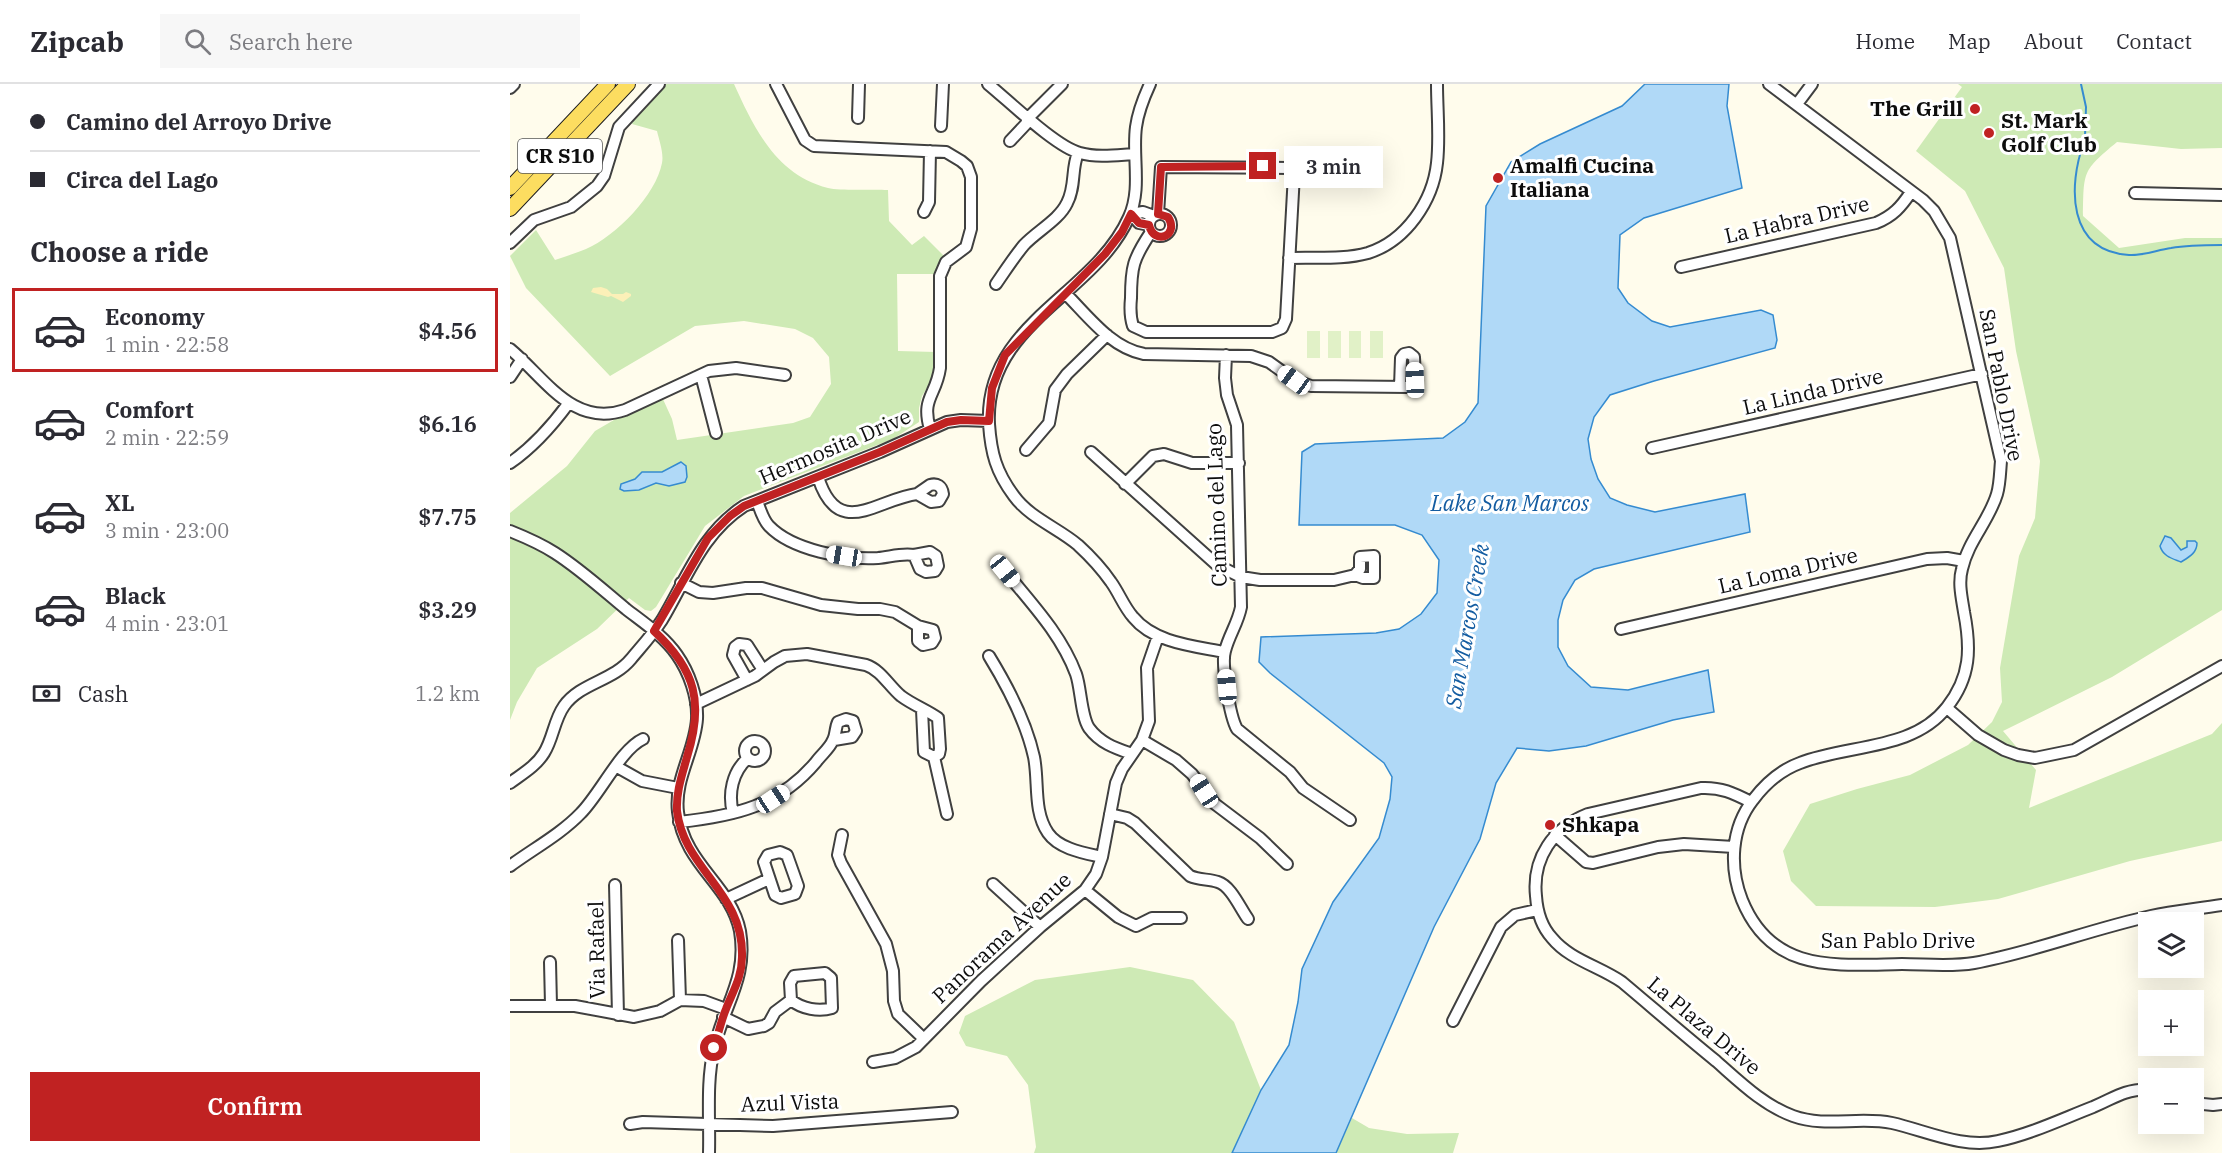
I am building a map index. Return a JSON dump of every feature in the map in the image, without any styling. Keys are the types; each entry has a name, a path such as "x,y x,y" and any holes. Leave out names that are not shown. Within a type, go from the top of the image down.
{"main road":[{"name":"CR S10","path":"510,188 608,84"},
{"name":"CR S10","path":"510,209 628,84"}],"street":[{"path":"510,88 514,84"},
{"path":"510,243 534,220 571,207 597,186 604,176 618,127 659,84"},
{"path":"776,84 805,140 814,146 945,152 967,166 971,177 969,240 962,251 946,262 940,276 940,368 938,381 926,406 930,429"},
{"path":"858,118 859,84"},
{"path":"941,126 943,84"},
{"path":"988,84 1028,118 1062,144 1078,153 1101,156 1135,154"},
{"path":"1010,141 1028,118 1062,84"},
{"path":"1150,84 1138,116 1135,195 1131,214 1122,232 1105,254 1005,355 992,388 989,421 992,453 995,464 1014,497 1043,523 1079,546 1112,582 1133,617 1144,628 1173,641 1224,652 1232,719 1237,729 1290,772 1303,788 1350,820"},
{"path":"1289,258 1346,257 1369,253 1392,241 1410,226 1430,191 1437,163 1437,84"},
{"name":"San Pablo Drive","path":"1769,84 1923,200 1934,211 1950,238 2001,461 1998,492 1964,561 1961,597 1970,639 1967,669 1959,688 1947,708 1928,725 1906,737 1802,762 1769,781 1751,802 1735,835 1734,877 1750,918 1776,945 1800,958 1827,965 1972,963 2152,916 2222,905"},
{"path":"1797,104 1812,84"},
{"path":"924,212 929,202 930,151"},
{"path":"996,284 1023,247 1067,204 1073,189 1074,163 1078,153"},
{"path":"1161,167 1289,168 1293,174 1286,319 1282,328 1272,332 1146,332 1133,326 1130,319 1131,270 1153,222 1161,167"},
{"name":"La Habra Drive","path":"1681,267 1876,223 1888,218 1911,192"},
{"path":"2134,193 2222,195"},
{"path":"1131,214 1139,223 1153,222"},
{"path":"1065,293 1119,345 1144,354 1251,356 1269,362 1294,380 1311,387 1400,387"},
{"path":"1026,450 1049,423 1055,390 1067,374 1107,335"},
{"path":"510,349 568,404 595,414 616,413 709,372 736,368 785,375"},
{"name":"Camino del Lago","path":"1224,652 1239,619 1240,577 1237,425 1227,395 1226,355"},
{"path":"510,377 522,359"},
{"name":"La Linda Drive","path":"1652,448 1982,374"},
{"path":"701,375 716,433"},
{"path":"510,464 535,444 554,424 568,404"},
{"name":"Hermosita Drive","path":"510,783 535,765 544,753 564,706 589,685 611,675 628,663 654,631 708,538 721,524 744,506 880,452 947,422 989,421"},
{"path":"1091,453 1217,565 1240,577 1260,580 1334,580 1355,575"},
{"path":"1125,483 1153,456 1164,454 1192,463 1239,463"},
{"path":"818,477 822,492 833,504 850,512 871,510 917,494"},
{"path":"757,501 767,524 784,537 812,549 857,558 879,558 904,553 914,555"},
{"path":"510,531 555,553 654,631 685,667 696,704 697,719 678,788 679,822 683,838 691,853 726,899 739,928 742,957 738,983 724,1013 711,1067 709,1153"},
{"name":"La Loma Drive","path":"1621,630 1927,559 1947,558 1964,561"},
{"path":"1005,571 1053,631 1065,650 1076,676 1088,726 1105,743 1132,754"},
{"path":"681,583 699,592 713,593 762,588 830,607 880,609 895,612 918,626"},
{"name":"Panorama Avenue","path":"873,1062 895,1058 916,1047 981,981 1084,890 1096,873 1102,858 1116,783 1142,740 1149,721 1147,668 1158,636"},
{"path":"747,681 733,655 735,646 747,645 763,670"},
{"path":"696,704 747,681 785,656 807,654 866,665 873,667 900,695 922,710 936,716 939,721 940,749 939,754 934,757"},
{"path":"989,656 1012,696 1034,757 1040,814 1048,832 1056,842 1102,858"},
{"path":"1947,708 1978,735 2004,750 2035,758 2074,750 2222,666"},
{"path":"922,710 924,752 934,757"},
{"path":"510,866 580,814 634,744 643,739"},
{"path":"679,822 711,819 773,799 790,788 806,773 834,740"},
{"path":"1142,740 1176,760 1192,774 1215,804 1260,838 1287,864"},
{"path":"934,757 947,814"},
{"path":"733,813 730,803 735,775 741,764 748,758"},
{"path":"617,767 642,781 678,788"},
{"name":"La Plaza Drive","path":"1751,802 1727,790 1713,787 1701,788 1588,814 1577,819 1555,835 1538,862 1534,883 1537,910 1545,929 1552,939 1572,956 1608,972 1622,982 1763,1101 1793,1117 1824,1123 1879,1120 1961,1142 1978,1143 2014,1137 2128,1090 2138,1090"},
{"path":"1110,814 1127,818 1135,823 1190,876 1200,880 1218,881 1226,886 1248,919"},
{"path":"842,835 838,855 886,944 893,971 894,1001 898,1014 924,1039"},
{"path":"1555,835 1586,862 1593,863 1658,847 1684,844 1734,847"},
{"path":"726,899 769,879"},
{"path":"993,884 1040,927"},
{"name":"Via Rafael","path":"615,885 618,1015"},
{"path":"1084,890 1118,917 1136,926 1152,918 1181,918"},
{"path":"1453,1020 1501,927 1515,915 1537,910"},
{"path":"678,940 680,1000"},
{"path":"550,962 551,1005"},
{"path":"825,973 829,975 832,1008 819,1011 791,1000 790,983 794,976 825,973"},
{"path":"510,1006 575,1006 634,1017 660,1011 680,1000 704,1001 748,1029 769,1023 775,1012 791,1000"},
{"path":"2204,1104 2222,1104"},
{"name":"Azul Vista","path":"630,1124 644,1122 773,1126 952,1112"}],"green space":[{"path":"662,84 734,84 769,148 794,172 810,182 828,188 888,190 889,221 912,245 924,236 945,257 938,264 934,274 897,274 898,351 936,352 935,375 922,396 919,422 893,439 744,496 705,526 656,607 651,611 645,610 629,598 597,629 537,668 517,702 510,720 510,513 567,466 595,431 638,406 662,397 672,419 677,440 793,423 810,417 831,384 829,357 813,338 795,329 744,321 695,326 610,376 526,288 510,256 536,230 555,260 579,252 598,243 622,225 652,188 662,163 662,151 657,131 632,124 637,111"},
{"path":"1958,84 2222,84 2222,148 2181,149 2117,142 2097,159 2087,173 2083,216 2119,248 2185,238 2222,238 2222,610 2112,677 2003,731 2036,770 2029,808 2212,734 2222,723 2222,841 2130,861 1998,899 1935,907 1816,906 1791,881 1783,851 1810,804 1910,775 1968,745 1992,722 2002,702 2000,668 2019,556 2035,518 2040,461 2016,351 2004,268 1965,191 1916,151 1962,87"},
{"path":"1307,331 1320,331 1320,358 1307,358"},
{"path":"1328,331 1341,331 1341,358 1328,358"},
{"path":"1349,331 1361,331 1361,358 1349,358"},
{"path":"1370,331 1383,331 1383,358 1370,358"},
{"path":"1130,967 1193,980 1234,1022 1261,1090 1232,1153 1034,1153 1036,1147 1028,1085 1007,1056 966,1046 959,1033 965,1016 1035,980"},
{"path":"1352,1118 1369,1128 1407,1134 1459,1133 1453,1153 1336,1153"}],"sand":[{"path":"601,287 612,294 626,292 631,296 623,302 611,296 591,292 593,288"}],"water":[{"name":"Lake San Marcos","path":"1645,84 1729,84 1727,106 1742,188 1644,218 1620,235 1618,288 1628,303 1652,321 1670,327 1761,310 1773,315 1777,340 1775,348 1610,395 1594,417 1588,439 1591,459 1598,479 1610,498 1655,512 1745,494 1750,532 1594,569 1575,580 1563,600 1558,620 1558,647 1568,666 1591,687 1628,690 1708,670 1714,712 1673,720 1586,746 1549,751 1517,748 1496,783 1480,839 1434,927 1336,1153 1232,1153 1261,1090 1289,1045 1302,969 1333,902 1379,838 1390,799 1392,777 1384,763 1259,662 1261,637 1376,633 1399,629 1421,614 1437,593 1439,560 1422,535 1395,525 1299,525 1302,452 1315,444 1443,438 1465,422 1478,403 1486,206 1511,162 1540,144 1622,106"},
{"path":"681,462 686,466 685,482 669,486 656,483 639,490 620,489 621,484 635,479 642,472 662,472"},
{"path":"2165,536 2171,538 2181,550 2187,547 2187,541 2195,541 2196,549 2181,562 2172,559 2164,553 2160,546"}],"waterway":[{"path":"2081,84 2086,107 2085,137"},
{"path":"2084,142 2079,159 2075,196 2077,214 2083,229 2094,242 2109,251 2129,255 2184,246 2222,245"}],"place":[{"name":"The Grill","path":"1975,109"},
{"name":"St. Mark Golf Club","path":"1989,133"},
{"name":"Amalfi Cucina Italiana","path":"1498,178"},
{"name":"Shkapa","path":"1550,825"}],"route":[{"path":"714,1048 726,1009 738,983 742,957 740,933 734,913 726,899 691,853 683,838 677,810 678,788 693,738 697,719 696,704 685,667 666,642 654,631 697,555 721,524 744,506 880,452 947,422 989,421 992,388 1005,355 1105,254 1122,232 1131,214 1139,223 1149,225 1154,235 1161,237 1168,234 1172,228 1171,220 1165,215 1158,214 1157,207 1160,197 1161,167 1263,166"}],"water label":[{"name":"San Marcos Creek","path":"1467,626"}]}
